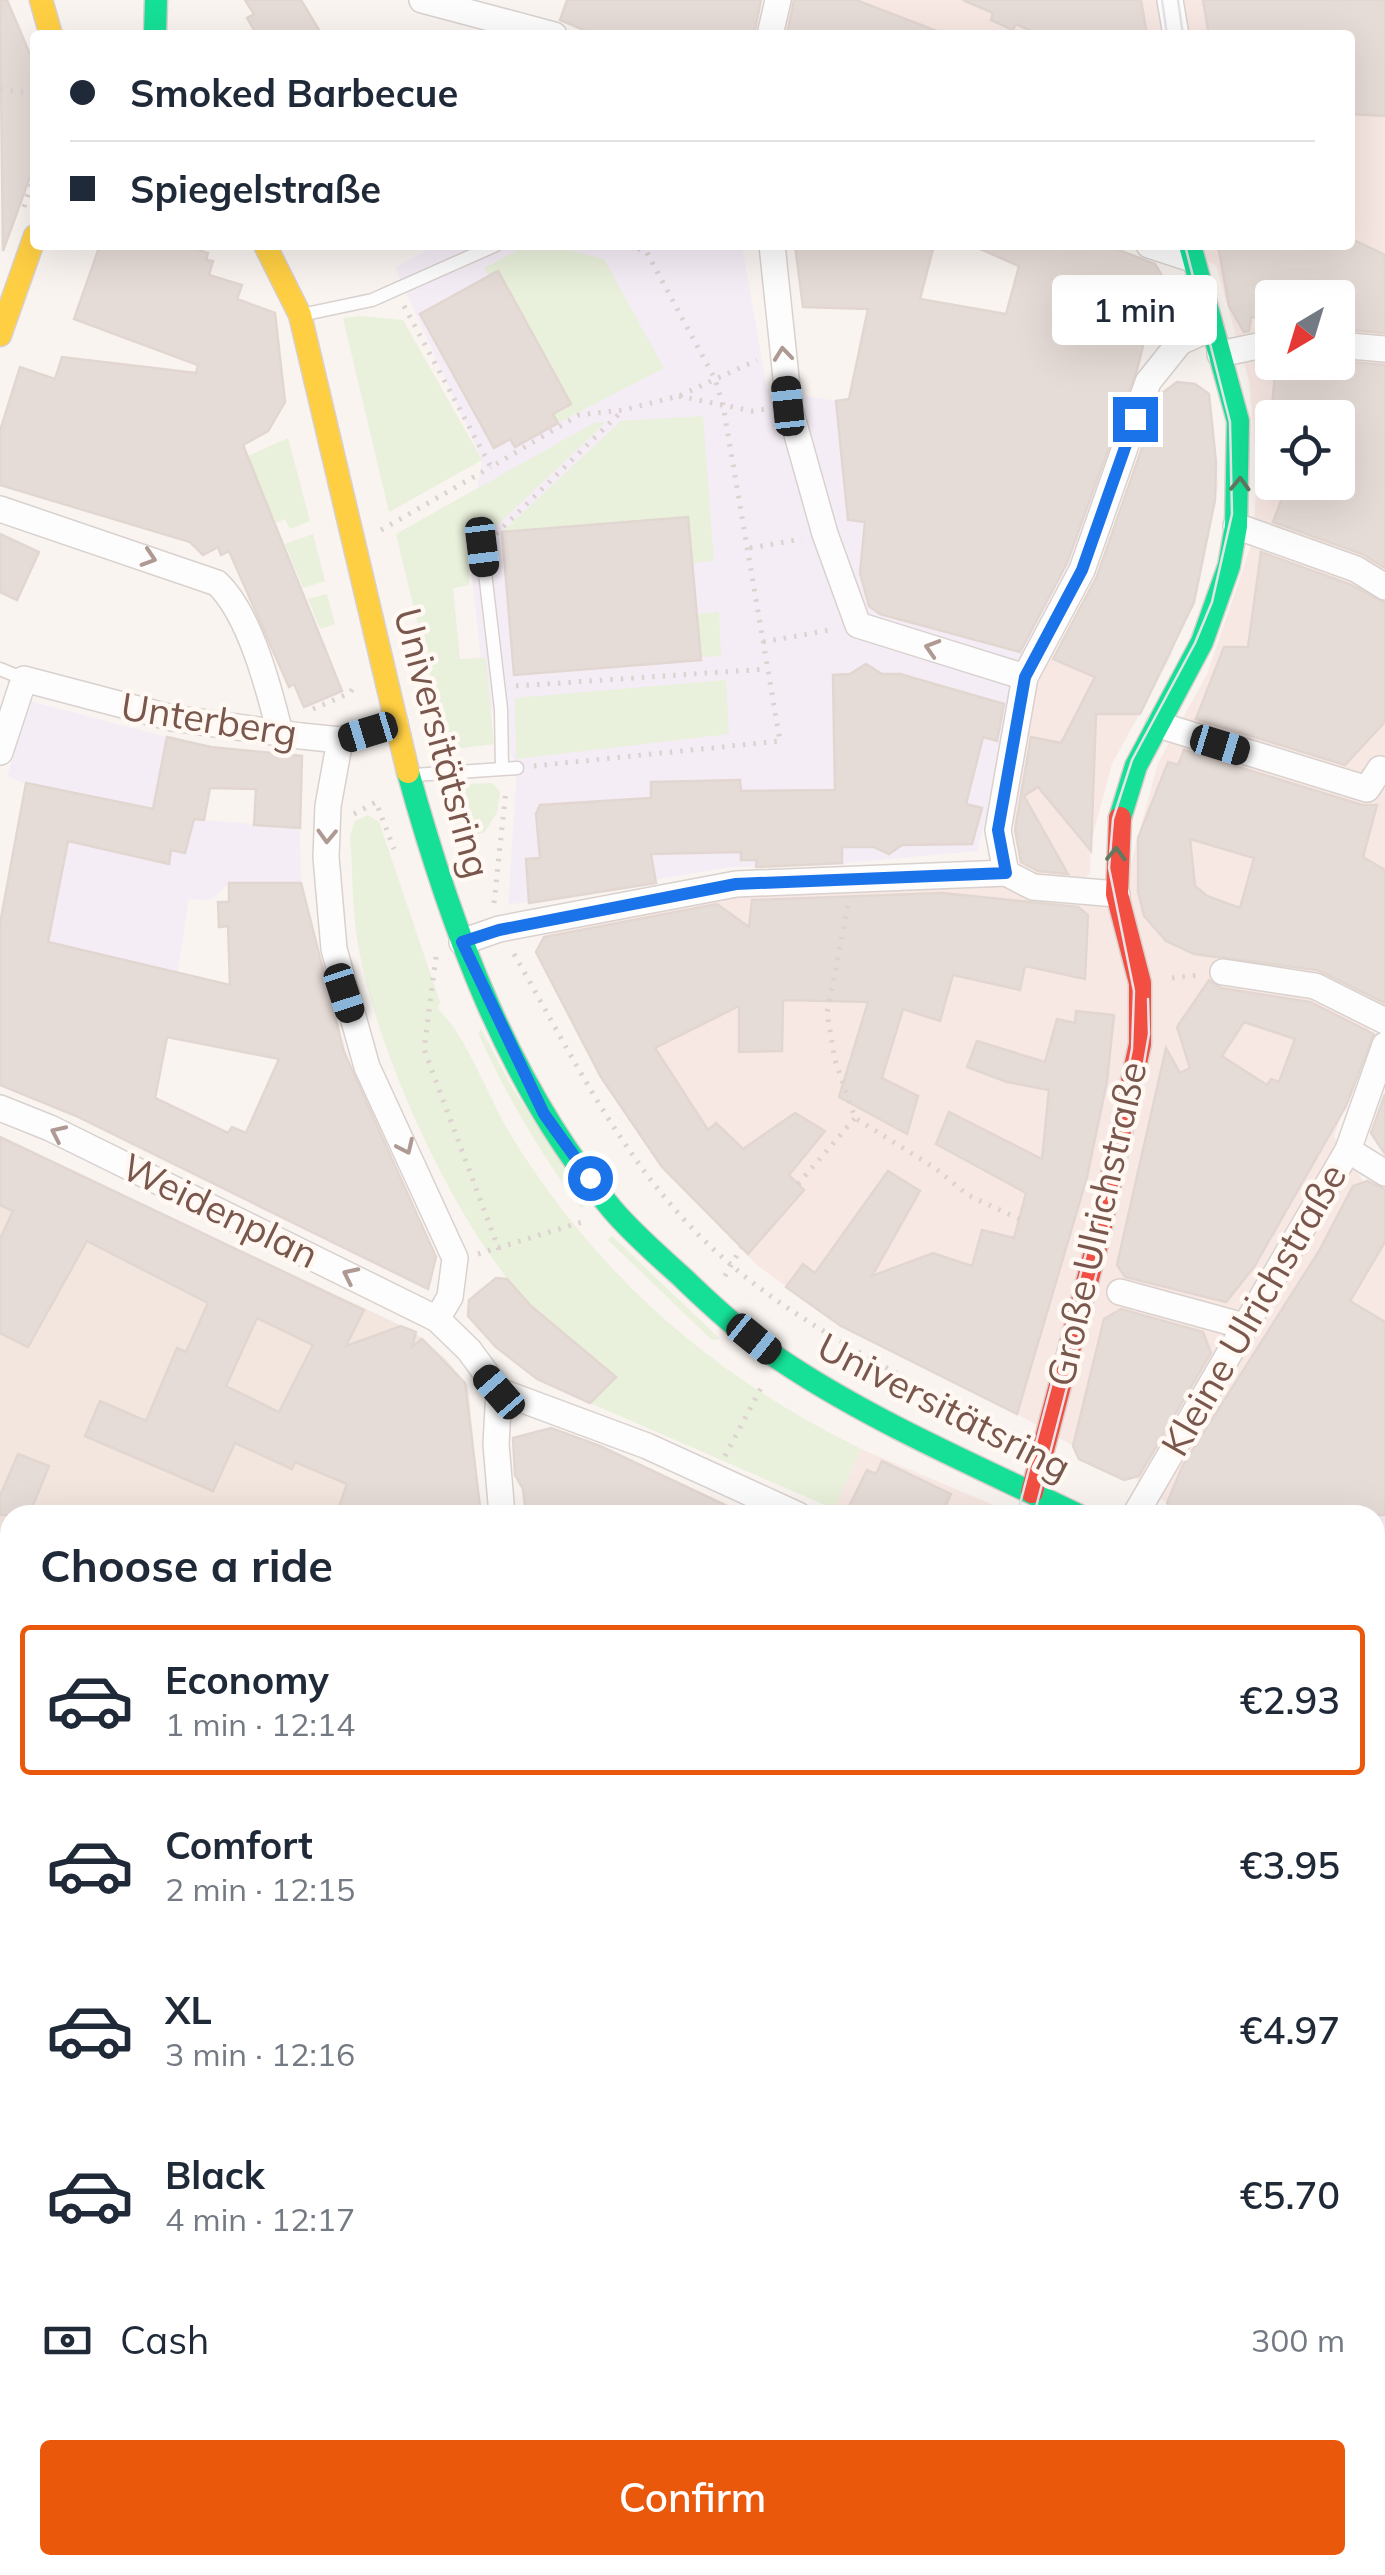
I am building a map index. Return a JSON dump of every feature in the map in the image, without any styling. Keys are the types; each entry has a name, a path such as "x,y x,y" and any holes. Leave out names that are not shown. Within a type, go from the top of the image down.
{"street":[{"path":"41,0 50,30"},
{"path":"154,30 156,0"},
{"path":"423,0 535,30"},
{"path":"771,30 778,0"},
{"path":"1170,0 1175,30"},
{"path":"0,334 30,250"},
{"name":"Universitätsring","path":"268,250 300,315 395,723 434,865 462,942 544,1114 612,1210 710,1304 787,1366 1054,1505"},
{"path":"772,250 788,406 825,534 858,625 1025,677"},
{"name":"Große Ulrichstraße","path":"1032,1492 1128,1112 1140,1044 1140,984 1117,894 1118,826 1124,797 1208,629 1236,526 1238,421 1191,252"},
{"path":"1006,873 998,830 1025,677 1082,570 1148,382 1180,342 1211,328"},
{"path":"1220,354 1255,347"},
{"path":"1355,347 1385,350"},
{"path":"0,509 217,582 232,600 268,683 280,733"},
{"path":"1236,526 1356,569 1385,587"},
{"path":"0,752 24,679"},
{"name":"Unterberg","path":"24,679 172,718 280,733 340,740 395,723"},
{"path":"1159,725 1367,789 1380,768"},
{"path":"340,740 328,806 326,857 334,949 368,1067 455,1258 450,1297 437,1320"},
{"path":"462,942 497,917 736,884 1006,873 1033,887 1117,894"},
{"path":"1223,972 1315,986 1385,1021"},
{"name":"Kleine Ulrichstraße","path":"1140,1505 1348,1150 1385,1045"},
{"name":"Weidenplan","path":"0,1108 86,1146 437,1320 469,1350 499,1392"},
{"path":"1348,1150 1385,1173"},
{"name":"Große Ulrichstraße","path":"1120,1292 1244,1326"},
{"path":"501,1505 496,1444 499,1392 647,1446 776,1505"}],"lane":[{"path":"300,315 372,300 485,250"},
{"path":"411,775 510,768 482,547"},
{"name":"Unterberg","path":"0,669 24,679"}],"path":[{"path":"0,90 30,93"},
{"path":"646,250 715,379 723,405 780,741 510,768 492,890 497,917 575,1068 630,1153 696,1232 731,1265 788,1305 1042,1455"},
{"path":"396,290 491,467"},
{"path":"356,543 578,415 623,410 679,396 752,361"},
{"path":"679,396 752,411"},
{"path":"482,547 623,410"},
{"path":"750,548 775,544"},
{"path":"763,642 858,625"},
{"path":"498,687 767,668"},
{"path":"850,894 827,1014 835,1060 855,1118 934,1168 968,1195 1019,1219"},
{"path":"436,958 424,1049 499,1250 582,1222"},
{"path":"1140,984 1223,972"},
{"path":"798,1184 855,1118"},
{"path":"714,1476 763,1386"}],"shaded area":[{"path":"778,0 1385,0 1385,1012 1367,1032 1334,1137 1364,1182 1385,1195 1385,1477 1372,1505 1169,1505 1139,1488 1137,1477 1124,1480 1079,1459 1073,1446 1017,1414 841,1326 758,1266 664,1170 601,1077 536,952 545,935 723,889 1006,873 1011,892 1098,901 1130,866 1158,763 1207,674 1253,540 1255,500 1355,500 1355,400 1255,400 1255,450 1249,381 1216,265 1174,250 1355,250 1355,30 772,30"},
{"path":"427,250 743,250 767,389 836,401 904,394 1126,443 1023,678 977,851 815,866 730,867 508,905 517,768 485,696 468,543 482,460 395,268"},
{"path":"1177,382 1195,384 1209,394 1218,485 1195,594 1169,660 1112,764 1091,842 1090,874 1080,880 1031,877 1020,868 1013,821 1032,706 1046,657 1055,659 1096,580 1134,466 1166,391"},
{"path":"30,701 167,737 157,788 194,819 300,828 301,883 229,883 211,900 189,899 174,996 96,1066 76,1116 0,1085 0,924 26,784 7,776"},
{"path":"0,1137 413,1331 446,1359 468,1386 480,1505 0,1505"},
{"path":"861,1449 993,1505 836,1505"},
{"path":"1385,1477 1385,1505 1372,1505"}],"green space":[{"path":"518,250 568,250 604,259 664,368 558,423 553,414 571,404 499,272 489,276 484,268"},
{"path":"343,318 403,320 482,460 389,512"},
{"path":"703,416 714,561 693,563 688,517 502,532 621,421"},
{"path":"606,422 488,534 468,543 469,585 453,588 460,659 486,658 494,744 448,750 396,534 594,423"},
{"path":"288,438 310,521 290,529 285,519 276,523 248,456"},
{"path":"313,534 325,581 303,588 285,544"},
{"path":"327,594 335,624 320,629 308,599"},
{"path":"719,612 721,656 700,657 697,614"},
{"path":"726,680 729,734 516,759 515,698"},
{"path":"493,783 500,792 497,812 485,832 475,835 468,826 462,784"},
{"path":"368,815 379,822 440,1002 438,1008 464,1044 513,1139 547,1190 623,1279 664,1319 757,1389 861,1449 836,1505 825,1505 590,1403 615,1376 528,1303 500,1269 447,1184 402,1088 369,993 357,936 350,836 355,821"},
{"path":"481,1029 513,1089 588,1204 581,1208 538,1145 489,1056 478,1033"},
{"path":"612,1236 720,1339 712,1340 608,1240"}],"building":[{"path":"0,0 7,0 30,54 30,177 3,251"},
{"path":"245,0 301,0 319,30 254,30 247,18 254,14"},
{"path":"567,0 761,0 755,30 584,30 560,20"},
{"path":"794,0 856,0 934,30 788,30"},
{"path":"963,0 1141,0 1146,30 1029,30 1016,24 1013,30 991,20 993,13"},
{"path":"1203,0 1385,0 1385,116 1355,114 1355,30 1208,30"},
{"path":"1355,240 1385,255 1385,333 1355,330 1355,280 1255,280 1255,318 1251,317 1249,331 1244,332 1229,306 1219,250 1355,250"},
{"path":"98,250 208,253 206,260 213,261 209,275 242,285 237,299 275,313 285,402 268,431 243,445 342,691 304,707 294,684 289,687 229,551 221,555 218,547 203,555 190,542 0,485 0,431 20,367 55,379 62,357 196,373 198,365 74,319"},
{"path":"796,250 933,250 920,299 1006,314 1019,266 982,250 1119,250 1155,264 1161,274 1137,370 1067,563 1020,652 880,614 869,606 860,573 865,522 848,520 836,401 849,399 868,309 803,307"},
{"path":"498,271 571,404 553,414 558,423 515,447 510,439 494,448 420,314"},
{"path":"1355,362 1385,365 1385,568 1362,554 1273,522 1281,500 1355,500 1355,400 1273,400 1274,380 1355,380"},
{"path":"1177,382 1195,384 1209,394 1216,462 1215,500 1194,602 1140,714 1096,714 1091,851 1038,787 1024,796 1068,874 1038,871 1021,862 1015,830 1031,737 1061,743 1095,677 1053,659 1097,576 1161,394"},
{"path":"688,517 701,660 514,675 502,532"},
{"path":"0,534 39,552 17,600 0,592"},
{"path":"1261,552 1349,584 1385,603 1385,722 1345,765 1196,719 1224,647 1248,647"},
{"path":"866,664 882,674 900,674 1004,704 997,741 983,737 966,804 982,808 972,844 902,845 889,854 874,847 842,847 842,863 756,867 757,860 741,860 741,852 651,854 656,883 529,903 526,859 540,858 536,814 540,805 651,798 651,782 740,780 741,791 835,790 833,675 850,674"},
{"path":"167,737 211,747 302,756 300,828 254,825 256,789 210,788 204,820 194,819 185,853 171,850 169,864 68,841 48,942 230,985 228,926 219,927 218,902 229,902 229,883 301,883 344,1052 436,1257 428,1289 76,1116 0,1085 0,924 26,783 153,809","holes":["167,1037 279,1059 246,1133 232,1127 228,1133 155,1098"]},
{"path":"1184,750 1362,805 1377,805 1363,857 1385,870 1385,1003 1317,970 1194,954 1166,941 1144,916 1138,891 1138,838 1168,762 1178,765","holes":["1190,839 1254,858 1240,908 1207,896 1195,886"]},
{"path":"942,893 1078,907 1088,915 1085,979 1025,966 1020,990 953,975 940,1021 903,1009 882,1078 918,1096 907,1134 839,1097 868,1002 783,1000 782,1051 739,1052 739,1006 655,1048 708,1130 716,1123 743,1149 795,1113 825,1131 789,1175 804,1190 748,1254 662,1167 601,1077 536,952 544,937 717,904 749,927 752,900"},
{"path":"1209,980 1221,988 1310,1002 1374,1034 1346,1106 1254,1267 1226,1302 1125,1277 1117,1265 1166,1048 1180,1073 1190,1068 1177,1027","holes":["1244,1022 1295,1039 1279,1082 1271,1079 1267,1085 1222,1056"]},
{"path":"1076,1011 1114,1015 1107,1081 1087,1177 1017,1414 841,1326 786,1287 803,1264 815,1273 888,1171 920,1191 872,1276 933,1253 972,1266 982,1230 1014,1238 1026,1193 936,1144 949,1112 1042,1159 1049,1090 1007,1082 967,1067 977,1041 1045,1062 1057,1019 1075,1023"},
{"path":"1385,1094 1385,1154 1371,1133"},
{"path":"0,1137 364,1310 346,1346 401,1326 416,1332 412,1347 422,1339 465,1383 480,1505 340,1505 347,1484 295,1462 292,1469 235,1443 213,1491 85,1436 100,1401 146,1421 177,1348 186,1352 208,1303 87,1241 28,1347 0,1333 0,1239 13,1211 0,1205","holes":["257,1318 313,1345 279,1412 226,1386"]},
{"path":"1367,1181 1385,1189 1385,1242 1350,1301 1385,1322 1385,1505 1169,1505 1183,1465 1319,1251 1353,1186"},
{"path":"496,1278 507,1279 531,1306 616,1377 590,1403 537,1379 496,1347 468,1316 469,1300"},
{"path":"1121,1309 1203,1332 1211,1353 1139,1476 1124,1480 1079,1459 1073,1446 1104,1319"},
{"path":"551,1428 600,1446 725,1505 525,1505 523,1489 515,1475 513,1438"},
{"path":"18,1454 49,1466 33,1505 0,1505"},
{"path":"882,1461 951,1494 946,1505 850,1505 867,1470 876,1474"}],"tram line":[{"path":"1162,0 1166,30"},
{"path":"1178,0 1182,30"},
{"path":"1020,1505 1107,1174 1132,1049 1134,991 1109,868 1113,819 1132,760 1195,643 1212,602 1232,514 1230,422 1186,250"},
{"path":"1037,1505 1130,1144 1149,1034 1148,999"}],"traffic: fast":[{"path":"155,30 156,0"},
{"path":"1120,818 1136,766 1202,642 1229,566 1236,526 1238,421 1191,250"},
{"path":"408,772 464,945 513,1057 575,1161 620,1218 720,1313 788,1365 894,1426 1057,1505"}],"traffic: slow":[{"path":"41,0 50,30"},
{"path":"0,335 30,250"},
{"path":"268,250 300,315 408,772"}],"traffic: jam":[{"path":"1032,1492 1097,1244 1140,1044 1140,983 1117,894 1120,818"}],"route":[{"path":"590,1178 544,1114 462,942 499,930 736,884 814,884 1006,873 998,830 1025,677 1082,570 1135,419"}]}
